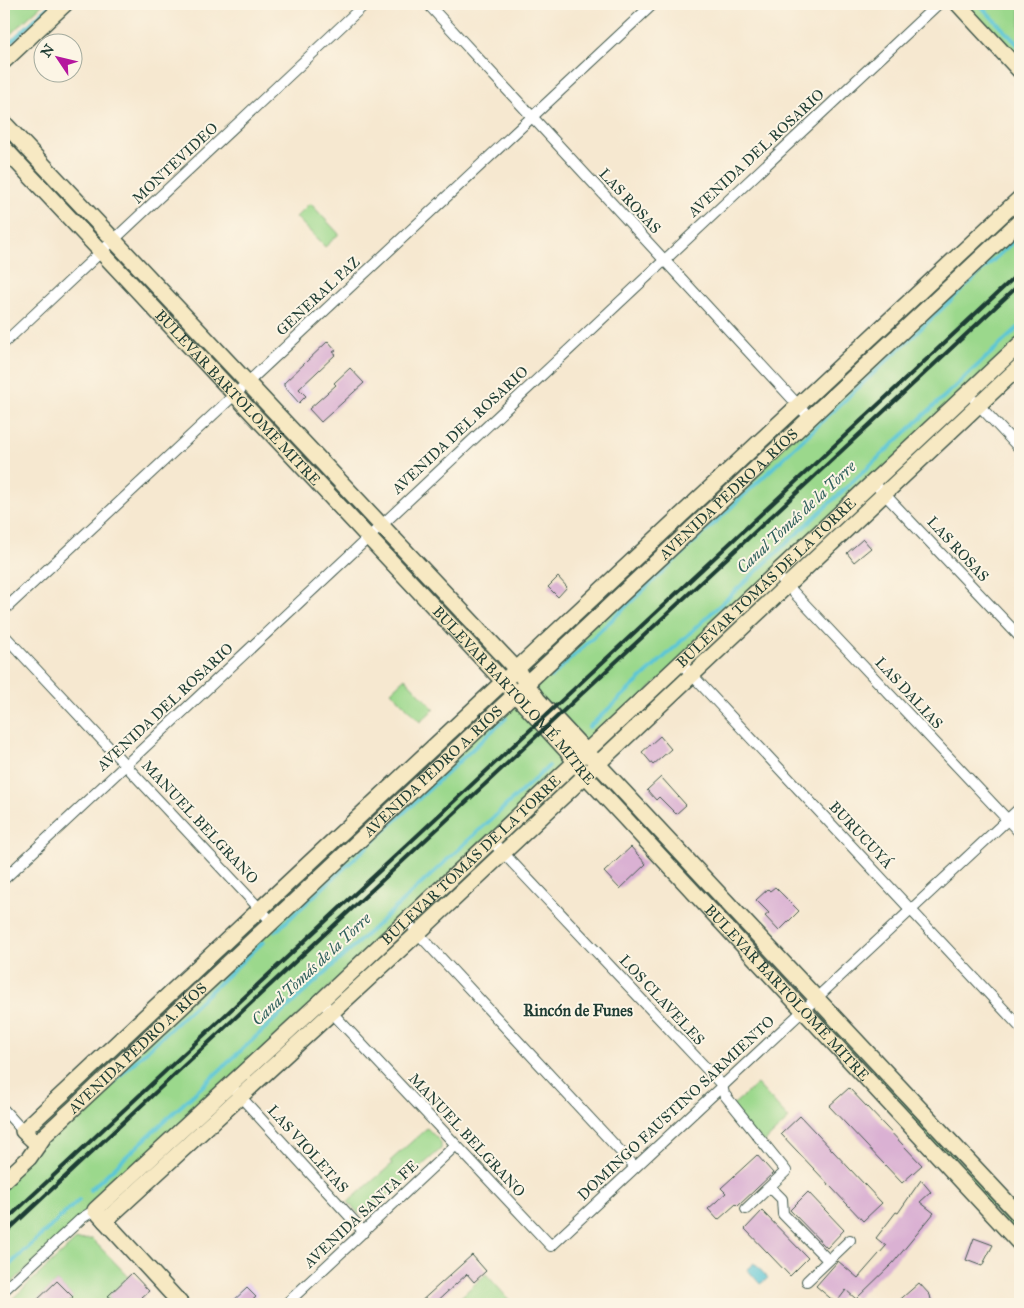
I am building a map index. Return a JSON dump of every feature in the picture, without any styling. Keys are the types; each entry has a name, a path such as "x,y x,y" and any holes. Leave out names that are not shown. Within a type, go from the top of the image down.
{"main road":[{"path":"4,61 65,4"},
{"path":"958,4 1020,71"},
{"name":"BULEVAR BARTOLOMÉ MITRE","path":"4,123 517,670 538,700 598,762 1020,1216"},
{"name":"BULEVAR BARTOLOMÉ MITRE","path":"4,148 504,682 584,774 1020,1244"},
{"name":"AVENIDA PEDRO A. RÍOS","path":"24,1131 1020,198"},
{"name":"AVENIDA PEDRO A. RÍOS","path":"4,1182 29,1158 45,1135 1020,221"},
{"name":"BULEVAR TOMÁS DE LA TORRE","path":"782,579 873,482 1020,344"},
{"name":"BULEVAR TOMÁS DE LA TORRE","path":"105,1221 235,1091 321,1001 406,921 598,762 686,669 782,579 884,493 1020,366"},
{"name":"BULEVAR TOMÁS DE LA TORRE","path":"88,1214 332,1013 418,933 586,751 686,669"},
{"path":"24,1131 38,1145"},
{"path":"88,1214 105,1221 181,1304"}],"street":[{"name":"MONTEVIDEO","path":"4,343 365,4"},
{"name":"LAS ROSAS","path":"428,4 810,418"},
{"name":"GENERAL PAZ","path":"4,610 653,4"},
{"name":"AVENIDA DEL ROSARIO","path":"4,879 938,4"},
{"path":"967,393 1020,449"},
{"name":"LAS ROSAS","path":"873,482 1020,637"},
{"name":"LAS DALIAS","path":"782,579 1020,833"},
{"name":"MANUEL BELGRANO","path":"4,635 272,922"},
{"name":"BURUCUYÁ","path":"686,669 1020,1027"},
{"name":"DOMINGO FAUSTINO SARMIENTO","path":"551,1246 1020,808"},
{"name":"LOS CLAVELES","path":"497,846 722,1085 724,1094 786,1171 770,1187"},
{"path":"406,921 635,1167"},
{"name":"MANUEL BELGRANO","path":"321,1001 551,1246"},
{"name":"LAS VIOLETAS","path":"235,1091 364,1232"},
{"path":"4,1110 24,1131"},
{"name":"AVENIDA SANTA FE","path":"286,1304 456,1145"},
{"path":"746,1209 770,1187 782,1199 783,1214 828,1260"},
{"path":"4,1290 88,1214"},
{"path":"807,1281 850,1240"}],"shaded area":[{"path":"294,373 311,392 296,406 278,388"},
{"path":"247,1282 259,1294 248,1304 224,1304"}],"green space":[{"path":"4,4 43,4 4,40"},
{"path":"958,4 1020,4 1020,71"},
{"path":"4,128 102,237 99,239 4,142"},
{"path":"1020,198 1020,344 4,1290 4,1181 38,1145 23,1131"},
{"path":"310,203 339,234 325,247 296,217"},
{"path":"116,250 235,378 229,380 110,254"},
{"path":"251,396 367,520 364,522 248,399"},
{"path":"387,542 505,663 506,670 503,671 385,545"},
{"path":"775,583 777,586 697,663 693,663 692,660"},
{"path":"679,672 682,675 605,749 602,749 600,746"},
{"path":"405,678 434,709 420,722 391,691"},
{"path":"601,777 801,992 799,995 598,779"},
{"path":"486,853 489,856 422,919 420,916"},
{"path":"822,1014 1020,1223 1020,1239 818,1019"},
{"path":"757,1084 789,1119 759,1147 726,1111"},
{"path":"427,1128 441,1142 441,1149 366,1214 358,1213 348,1202 392,1164 390,1161"},
{"path":"92,1239 129,1277 109,1296 111,1298 104,1304 66,1304 73,1297 57,1281 36,1301 39,1304 12,1304 9,1302 76,1240"},
{"path":"486,1274 513,1304 453,1304"}],"water":[{"path":"754,1263 768,1278 760,1284 747,1269"}],"building":[{"path":"328,341 336,350 333,352 336,354 299,389 306,396 299,403 284,386 284,383"},
{"path":"350,368 364,383 321,422 309,409 336,385 334,383"},
{"path":"863,539 871,548 854,562 847,553"},
{"path":"558,577 567,587 558,597 548,587"},
{"path":"660,736 671,749 653,765 642,752"},
{"path":"661,777 686,805 676,814 659,797 656,800 647,790"},
{"path":"631,847 646,864 620,889 604,872"},
{"path":"775,887 799,911 779,931 765,916 769,913 756,900 768,889 770,891"},
{"path":"849,1088 922,1165 902,1183 829,1106"},
{"path":"800,1116 882,1203 863,1221 781,1134"},
{"path":"757,1155 773,1173 738,1206 736,1204 718,1220 708,1209 726,1193 721,1188"},
{"path":"921,1180 931,1192 920,1202 934,1213 893,1263 856,1299 846,1290 836,1303 816,1286 838,1261 858,1278 886,1246 876,1238 896,1212 898,1213"},
{"path":"808,1192 844,1230 827,1248 790,1210"},
{"path":"762,1211 808,1258 790,1276 745,1229"},
{"path":"974,1238 993,1245 982,1266 966,1260"},
{"path":"472,1255 486,1271 474,1282 467,1274 434,1304 418,1304"},
{"path":"132,1273 149,1291 142,1297 149,1304 104,1304 111,1298 108,1296"},
{"path":"57,1281 73,1297 66,1304 33,1304"},
{"path":"919,1283 930,1295 932,1304 926,1304 922,1300 917,1304 895,1304"},
{"path":"247,1288 256,1297 248,1304 230,1304"}],"waterway":[{"path":"4,48 52,4"},
{"path":"979,4 1020,47"},
{"path":"551,677 1020,235"},
{"name":"Canal Tomás de la Torre","path":"589,727 1020,326"},
{"path":"275,932 506,718"},
{"name":"Canal Tomás de la Torre","path":"90,1190 549,766"},
{"path":"81,1112 263,942"},
{"name":"Canal Tomás de la Torre","path":"4,1270 79,1200"}],"railway":[{"path":"4,1222 1020,272"},
{"path":"4,1234 1020,284"}],"district":[{"name":"Rincón de Funes","path":"578,1010"}]}
